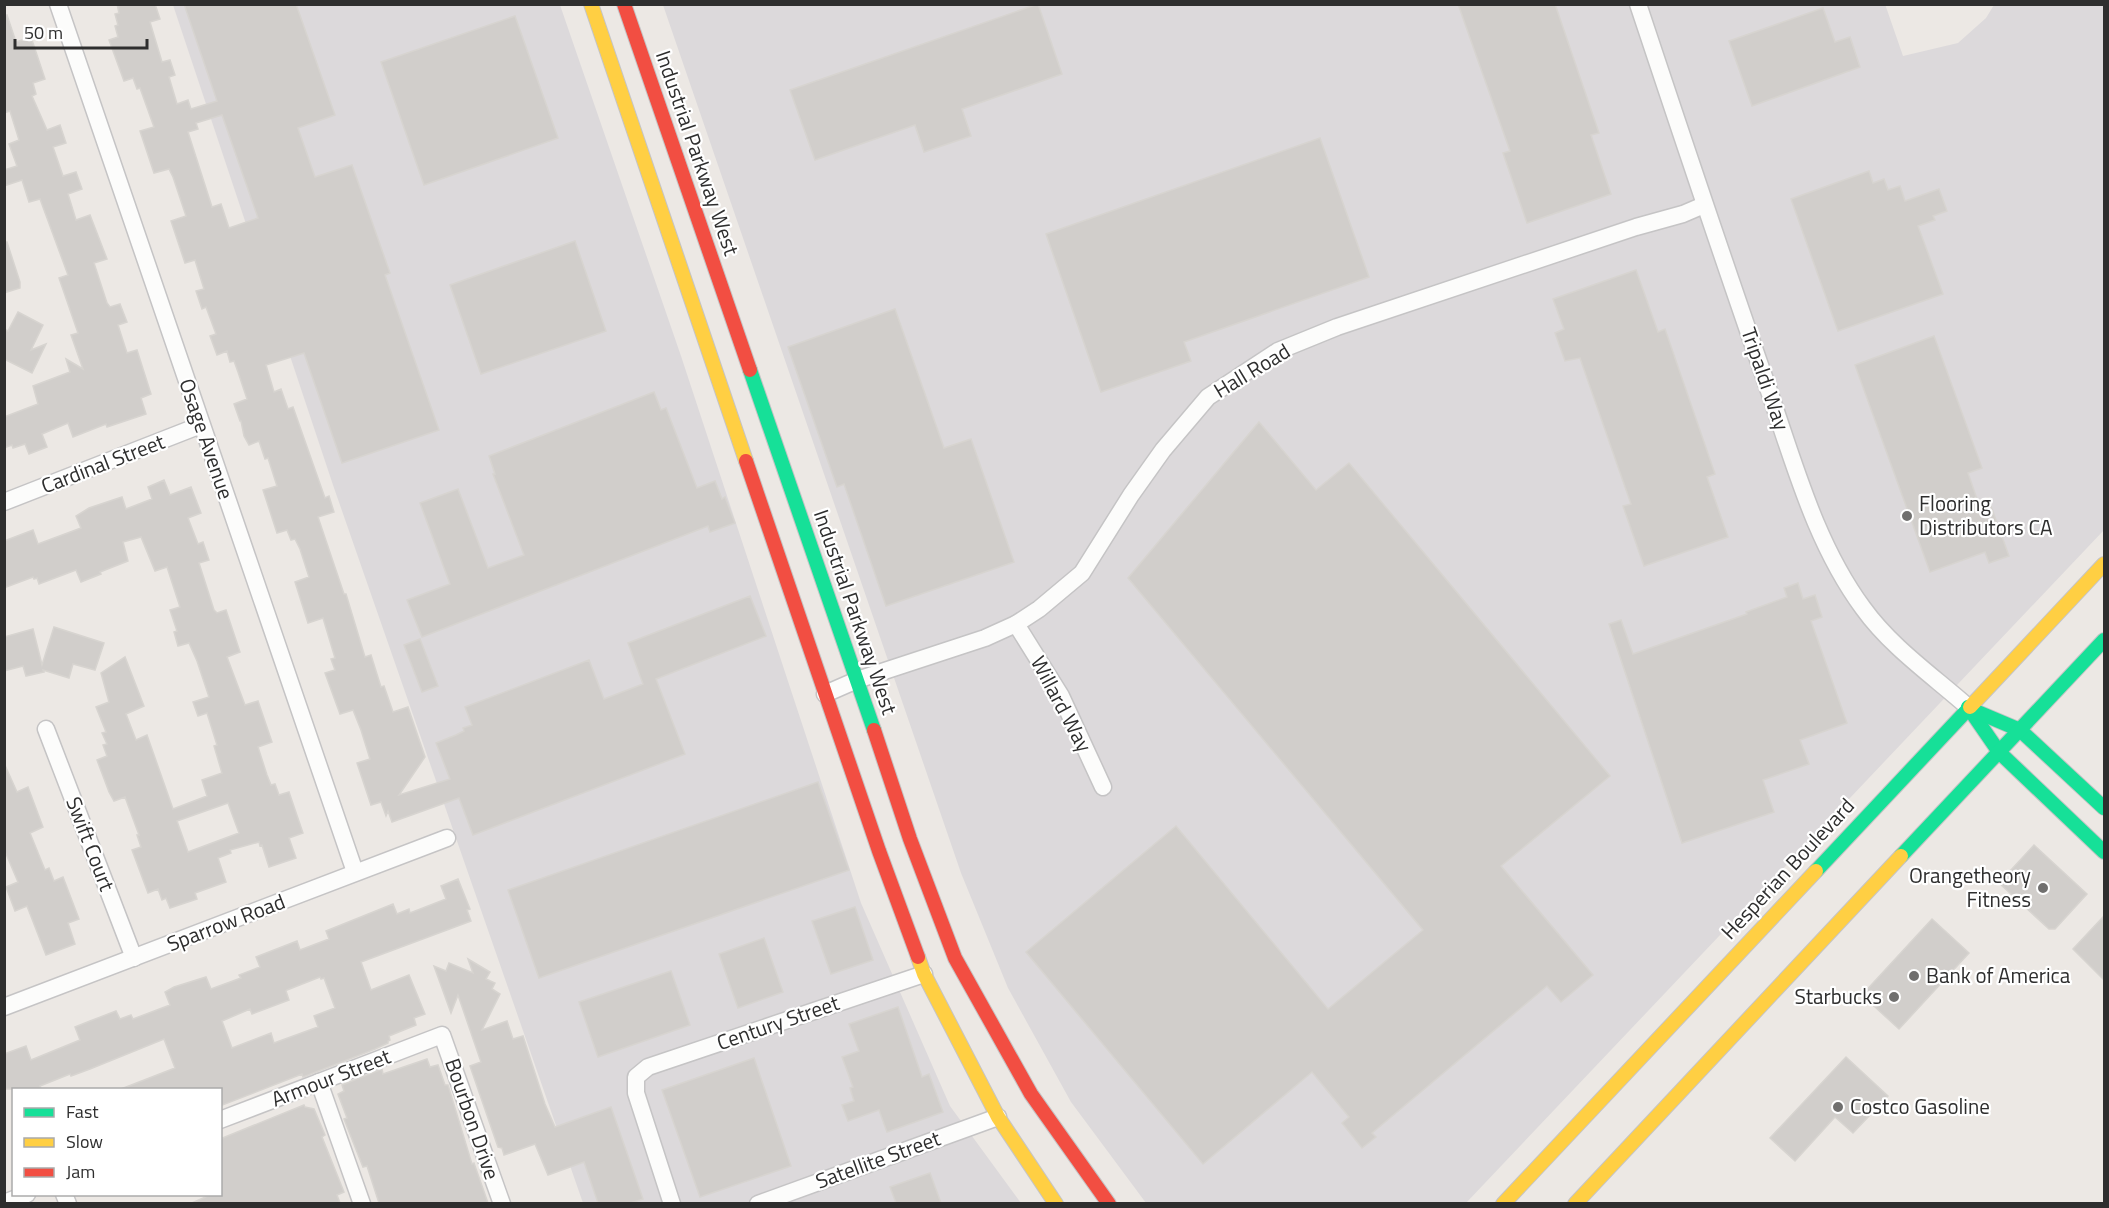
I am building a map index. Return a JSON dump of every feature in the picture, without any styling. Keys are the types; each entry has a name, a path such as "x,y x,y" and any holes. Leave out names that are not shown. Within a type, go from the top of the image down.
{"main road":[{"name":"Industrial Parkway West","path":"591,4 623,50 857,680 910,839 955,958 1030,1094 1109,1203"},
{"name":"Industrial Parkway West","path":"624,4 623,50 825,694 924,974 998,1118 1056,1203"},
{"name":"Hesperian Boulevard","path":"1503,1203 2104,564"},
{"path":"1575,1203 2104,640"},
{"path":"1968,708 2020,730 2104,808"},
{"path":"1968,708 1999,752 2104,852"}],"street":[{"name":"Osage Avenue","path":"57,4 355,872"},
{"name":"Tripaldi Way","path":"1638,4 1704,205 1808,501 1832,560 1863,609 1894,642 1968,708"},
{"name":"Hall Road","path":"825,694 857,680 985,638 1016,624 1039,609 1082,573 1131,495 1163,450 1208,397 1278,351 1338,327 1636,227 1683,214 1704,205"},
{"name":"Cardinal Street","path":"4,502 201,425"},
{"name":"Willard Way","path":"1016,624 1061,696 1103,787"},
{"name":"Swift Court","path":"46,729 134,958"},
{"name":"Sparrow Road","path":"4,1007 447,838"},
{"name":"Century Street","path":"672,1203 636,1093 636,1077 648,1067 924,974"},
{"name":"Armour Street","path":"222,1119 442,1035"},
{"name":"Bourbon Drive","path":"442,1035 502,1203"},
{"path":"319,1082 362,1203"},
{"name":"Satellite Street","path":"758,1203 998,1118"},
{"path":"4,1203 22,1196"}],"shaded area":[{"path":"1885,4 1903,56 1958,43 1986,18 1994,5 2104,5 2104,530 1466,1203 1146,1203 1071,1102 1008,988 961,873 663,5"},
{"path":"173,5 560,5 681,356 861,903 950,1106 1021,1203 583,1203 333,485"}],"building":[{"path":"117,4 155,4 160,19 150,22 162,62 170,60 175,75 169,77 177,104 188,100 191,109 217,101 184,4 296,4 335,115 298,128 315,177 352,165 390,273 385,275 439,430 342,463 304,353 266,365 274,392 281,389 288,409 293,407 325,498 329,496 334,512 318,517 344,594 346,594 365,657 371,655 381,687 384,686 393,712 408,707 425,757 399,795 450,779 436,743 472,725 465,707 589,660 604,699 643,684 628,643 750,596 766,636 656,679 685,754 473,835 459,798 392,822 388,811 386,816 381,802 371,805 357,763 370,759 361,730 353,710 340,714 325,673 335,670 331,659 335,658 323,618 308,623 295,582 309,577 300,549 295,539 291,540 287,530 277,533 263,490 277,486 268,458 265,459 259,441 249,445 244,436 234,404 247,399 238,372 234,361 230,362 227,351 217,355 210,336 216,334 206,307 202,309 196,291 204,289 195,260 185,263 171,221 186,216 173,177 169,169 154,173 140,131 154,127 140,88 137,89 133,78 124,81 109,40 118,37 115,14 119,13","holes":["222,115 258,218 229,228 221,204 212,207 188,132 198,129 196,123"]},
{"path":"1038,4 1062,74 962,109 971,136 924,152 915,125 815,160 790,90"},
{"path":"1458,4 1555,4 1599,133 1591,135 1611,194 1527,223 1503,153 1510,151"},
{"path":"1823,8 1835,42 1850,37 1860,67 1752,106 1729,41"},
{"path":"7,15 16,42 31,37 45,79 33,83 36,94 32,96 47,130 60,125 66,143 53,147 63,176 76,172 82,189 68,194 76,220 90,215 107,259 94,263 107,303 110,307 120,304 127,322 118,325 127,353 137,350 151,394 141,398 146,414 107,427 106,424 73,437 68,423 42,434 47,447 29,454 25,444 4,448 4,417 38,404 33,386 70,372 66,359 83,369 71,335 78,333 59,278 68,275 40,199 29,202 22,180 4,186 4,170 17,166 9,144 19,140 10,111 4,113 4,16"},
{"path":"515,16 558,138 424,185 381,62"},
{"path":"1320,138 1369,277 1184,342 1191,361 1101,392 1046,234"},
{"path":"1869,171 1873,183 1884,179 1888,190 1900,186 1905,201 1939,189 1947,211 1933,216 1935,220 1918,226 1943,294 1838,331 1791,199"},
{"path":"575,241 606,331 481,374 450,285"},
{"path":"4,242 7,242 20,288 4,293"},
{"path":"1636,270 1658,332 1665,329 1715,474 1707,477 1728,537 1644,566 1623,506 1631,504 1580,358 1565,361 1555,333 1564,329 1553,299"},
{"path":"895,309 944,448 971,439 1014,562 886,606 844,484 837,487 788,347"},
{"path":"18,312 43,325 31,350 46,344 32,373 4,359 4,329 8,331"},
{"path":"1934,336 1982,468 1968,473 1978,502 1988,498 2009,556 1989,563 1985,552 1930,572 1855,365"},
{"path":"654,392 661,410 666,408 697,488 715,481 722,499 725,497 735,523 710,532 708,526 422,637 407,600 450,584 420,503 458,489 488,568 524,555 493,474 495,474 489,456"},
{"path":"1259,422 1316,490 1349,463 1610,776 1501,866 1593,975 1561,1002 1547,986 1372,1133 1376,1137 1362,1148 1342,1123 1349,1117 1312,1072 1203,1164 1026,952 1176,826 1328,1009 1423,930 1128,578"},
{"path":"164,480 170,495 191,487 201,513 188,518 198,544 203,542 209,560 199,563 214,610 217,613 226,610 240,652 227,657 245,705 258,701 272,742 258,747 267,775 271,785 275,784 279,795 289,792 303,833 289,838 296,858 269,867 259,842 230,850 231,853 218,858 226,882 195,893 197,899 170,908 166,898 162,900 158,889 148,893 132,850 141,847 125,797 114,801 97,760 107,756 103,745 107,744 102,733 106,732 96,707 109,702 101,673 125,657 144,706 126,714 136,740 147,735 173,809 207,796 202,780 222,773 214,746 217,745 207,713 198,716 193,702 209,697 189,643 178,646 174,632 177,631 170,610 180,607 167,567 155,571 141,537 123,542 128,561 81,582 76,570 39,584 37,578 33,577 4,588 4,541 33,530 38,544 81,528 76,516 89,508 122,497 126,509 152,499 148,487","holes":["228,803 239,833 188,852 177,821"]},
{"path":"1798,583 1803,599 1815,595 1822,617 1811,621 1847,723 1800,740 1809,764 1763,780 1774,812 1682,843 1609,624 1621,620 1633,654 1747,614 1746,612 1787,597 1784,588"},
{"path":"54,627 104,643 95,670 73,664 69,678 43,670 44,672 26,676 23,666 4,671 4,637 33,629 42,665"},
{"path":"420,639 438,686 422,692 404,645"},
{"path":"4,763 17,792 28,787 43,827 30,833 45,870 49,868 54,881 63,877 79,919 68,923 75,944 46,955 27,906 15,911 6,887 18,882 4,849"},
{"path":"818,782 849,870 539,978 508,890"},
{"name":"Orangetheory Fitness","path":"2034,845 2087,894 2055,929 2049,929 1999,883"},
{"path":"458,879 470,909 467,910 471,921 361,962 371,990 409,975 425,1014 414,1018 416,1025 389,1036 388,1043 375,1049 222,1105 222,1088 124,1088 175,1068 164,1039 90,1069 71,1076 70,1074 40,1086 41,1088 4,1089 4,1054 26,1046 31,1060 80,1040 75,1027 90,1021 116,1011 120,1019 131,1015 133,1019 170,1005 165,992 174,987 206,977 211,989 241,978 239,975 260,967 256,957 297,941 300,950 329,939 326,931 393,904 397,914 409,909 410,913 446,899 441,886","holes":["320,977 324,978 335,1008 314,1016 318,1027 274,1043 271,1033 232,1048 222,1021 250,1009 252,1014 289,1000 287,990"]},
{"path":"855,907 873,960 831,974 812,921"},
{"path":"2104,916 2104,980 2073,949"},
{"path":"1932,919 1969,953 1899,1029 1862,995"},
{"path":"764,938 783,992 738,1008 719,954"},
{"path":"468,959 490,972 486,979 495,983 492,989 500,994 482,1030 507,1021 513,1039 523,1036 545,1104 555,1127 611,1107 643,1199 631,1203 598,1203 584,1162 548,1175 535,1144 504,1155 502,1148 498,1147 470,1066 481,1062 458,995 451,1013 434,966 446,971 449,963 473,973"},
{"path":"671,971 690,1025 598,1057 579,1002"},
{"path":"898,1007 922,1077 929,1074 943,1112 887,1132 879,1110 848,1121 842,1105 854,1101 850,1088 853,1087 842,1057 859,1051 849,1024"},
{"name":"Costco Gasoline","path":"1846,1057 1888,1096 1853,1133 1835,1117 1795,1161 1770,1138"},
{"path":"754,1058 791,1166 700,1197 662,1090"},
{"path":"427,1059 430,1067 438,1065 445,1085 448,1085 472,1164 474,1163 488,1203 379,1203 367,1166 363,1167 344,1119 347,1118 338,1094 344,1091 342,1085 382,1069 383,1074"},
{"path":"304,1105 314,1109 325,1135 322,1137 344,1192 337,1195 340,1203 192,1203 208,1196 222,1196 222,1138"},
{"path":"930,1173 941,1203 896,1203 890,1187"}],"traffic: fast":[{"path":"750,370 874,730"},
{"path":"1901,856 2104,640"},
{"path":"1968,707 1999,752 2104,852"},
{"path":"1816,871 1970,707"},
{"path":"1968,708 2020,730 2104,808"}],"traffic: slow":[{"path":"591,4 746,461"},
{"path":"1970,707 2104,564"},
{"path":"1575,1204 1901,856"},
{"path":"1503,1204 1816,871"},
{"path":"918,957 924,974 998,1117 1056,1204"}],"traffic: jam":[{"path":"624,4 750,370"},
{"path":"746,461 879,851 918,957"},
{"path":"874,730 910,839 955,958 1031,1094 1109,1204"}],"place":[{"name":"Flooring Distributors CA","path":"1907,516"},
{"name":"Orangetheory Fitness","path":"2043,888"},
{"name":"Bank of America","path":"1914,976"},
{"name":"Starbucks","path":"1894,997"},
{"name":"Costco Gasoline","path":"1838,1107"}]}
